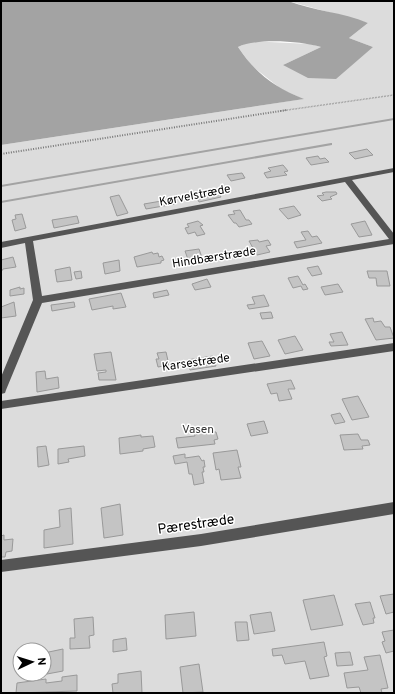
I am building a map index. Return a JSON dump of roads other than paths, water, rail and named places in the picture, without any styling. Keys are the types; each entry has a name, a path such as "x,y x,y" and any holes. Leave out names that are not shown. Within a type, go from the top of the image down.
{"lane":[{"name":"Kørvelstræde","path":"1,245 394,170"},
{"path":"347,179 394,240"},
{"path":"1,390 3,378 38,300 29,240"},
{"name":"Hindbærstræde","path":"38,300 394,240"},
{"name":"Karsestræde","path":"1,405 394,347"},
{"name":"Pærestræde","path":"1,566 201,540 394,508"}],"waterway":[{"path":"1,186 394,119"},
{"path":"1,202 331,144"}],"park label":[{"name":"Vasen","path":"198,430"}]}
